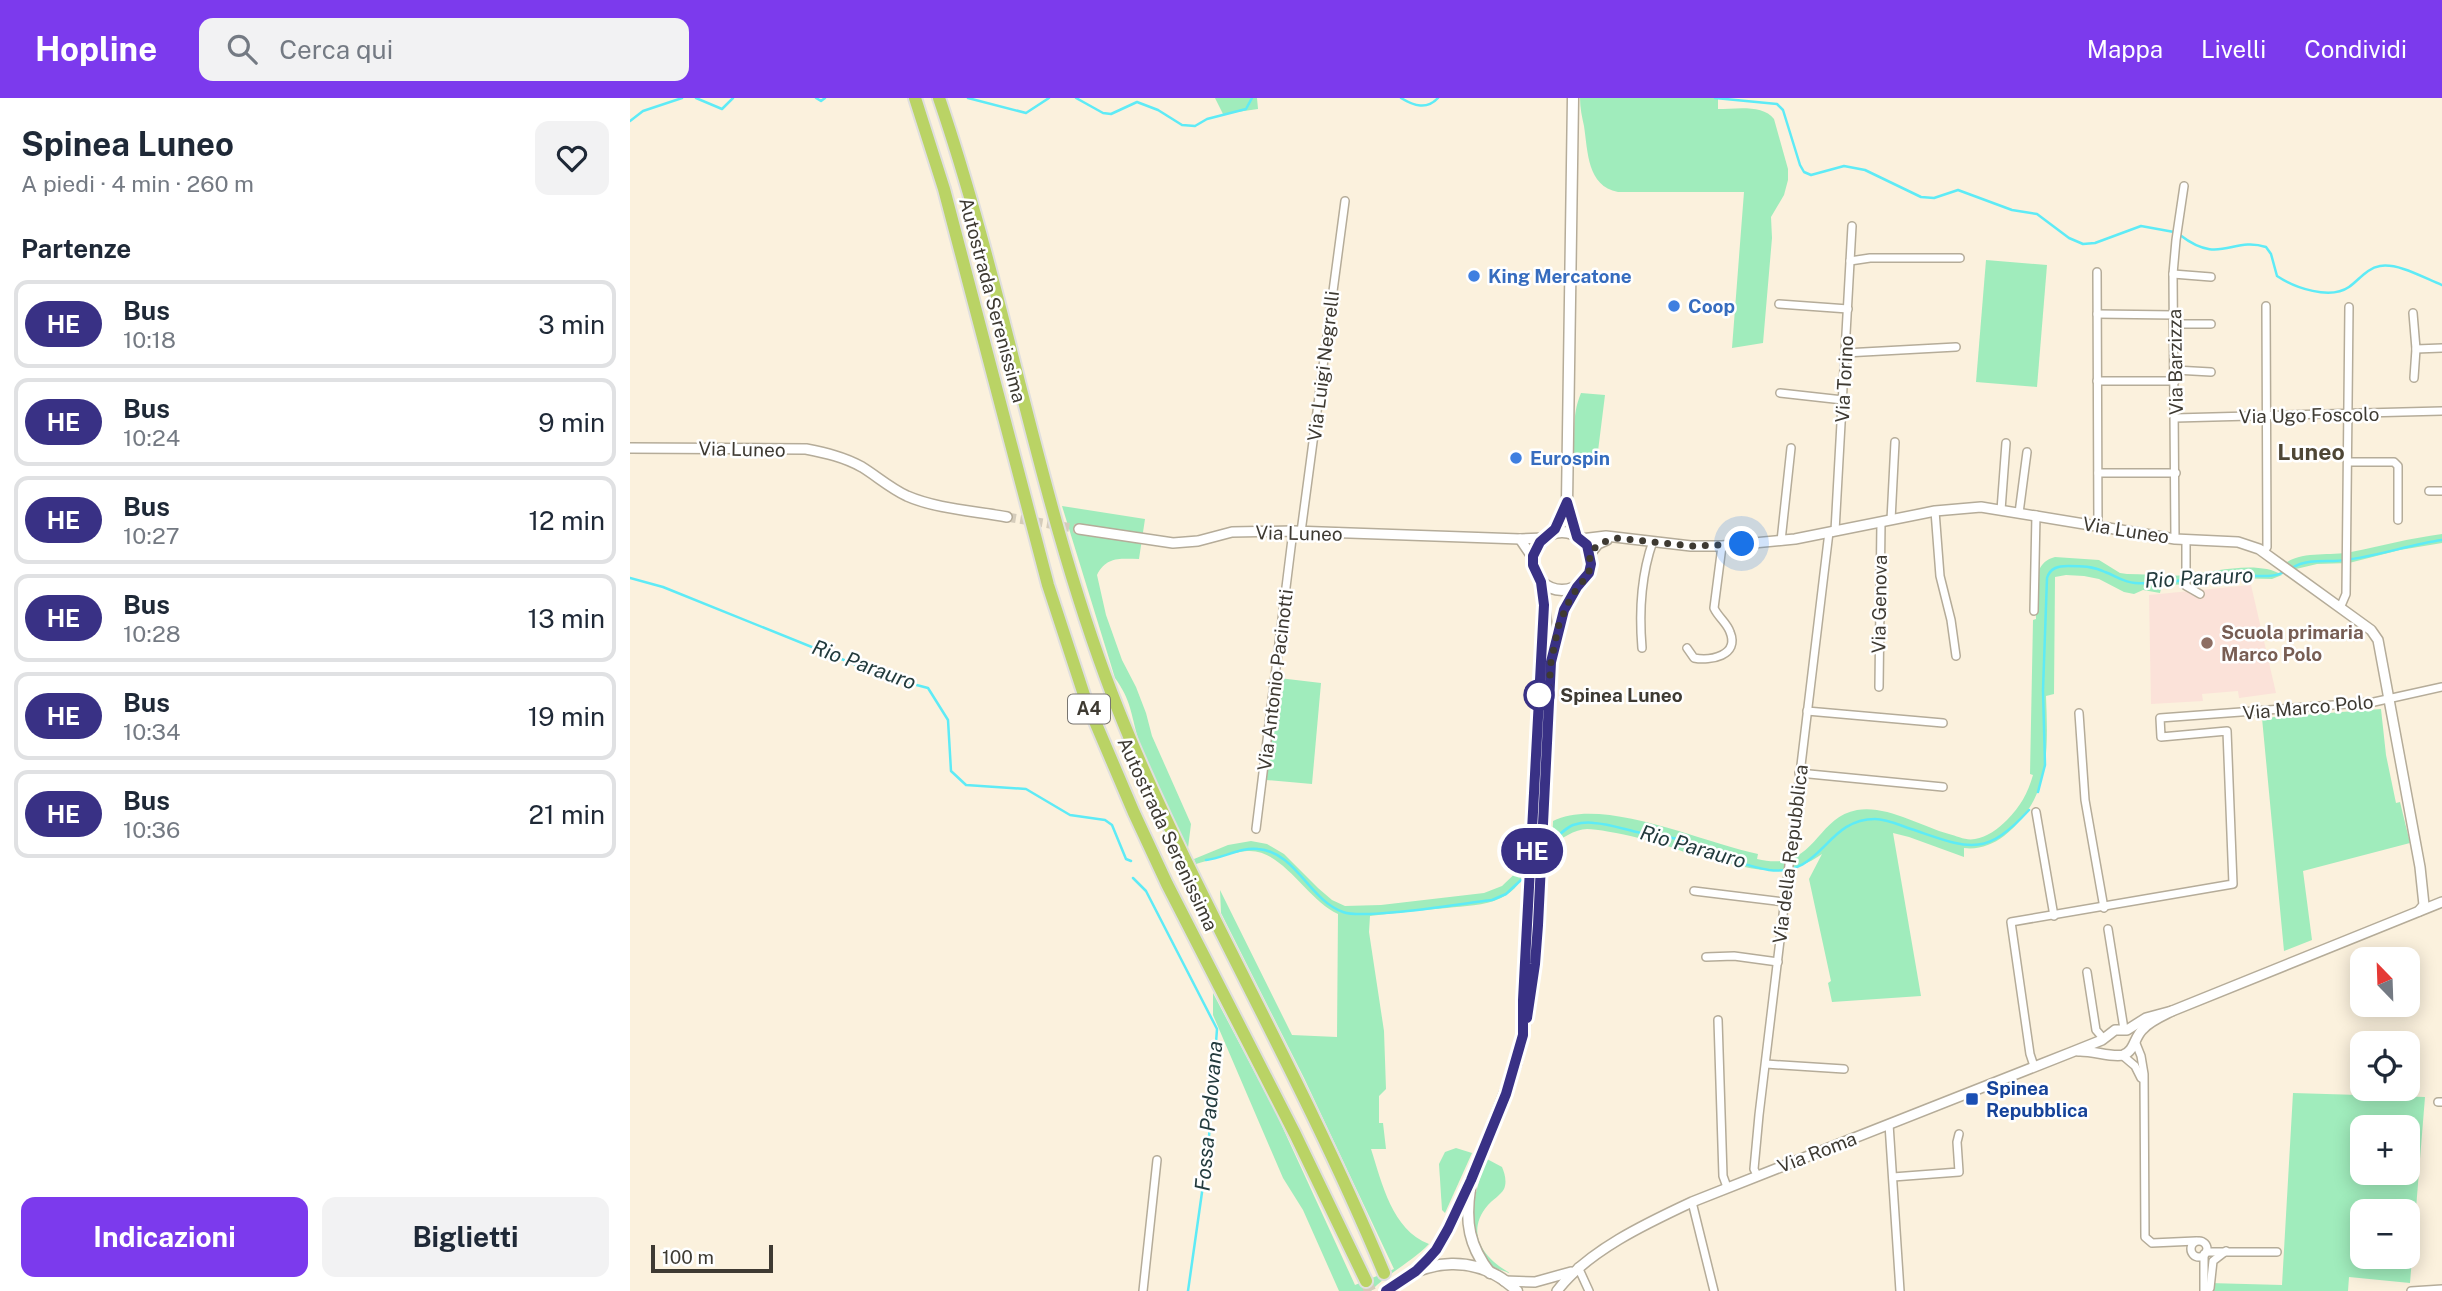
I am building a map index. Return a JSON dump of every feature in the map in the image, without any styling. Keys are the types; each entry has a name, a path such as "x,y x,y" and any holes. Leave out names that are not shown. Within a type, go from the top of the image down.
{"highway":[{"name":"Autostrada Serenissima","path":"915,98 944,189 1048,585 1085,698 1118,779 1162,872 1366,1281"},
{"name":"Autostrada Serenissima","path":"939,98 978,224 1073,576 1111,691 1159,808 1316,1121 1353,1198 1384,1273"}],"main road":[{"path":"1573,98 1567,502 1562,516 1548,536 1536,547 1533,558 1536,575 1541,582 1559,591 1577,587"},
{"path":"1386,1291 1416,1271 1443,1239 1471,1180 1506,1094 1521,1044 1530,1000 1538,925 1551,662 1559,624 1577,587 1589,573 1590,554 1579,538 1567,502"},
{"path":"1548,536 1566,533 1579,538"},
{"path":"1541,582 1551,662"},
{"path":"1471,1180 1467,1206 1468,1232 1479,1259 1490,1273"},
{"path":"1416,1271 1434,1265 1453,1264 1490,1273 1517,1291"}],"street":[{"name":"Via Barzizza","path":"2175,538 2173,274 2184,186"},
{"name":"Via Luigi Negrelli","path":"1297,532 1345,201"},
{"name":"Via Torino","path":"1832,532 1843,400 1852,226"},
{"path":"1850,261 1870,258 1960,258"},
{"path":"2097,271 2098,526"},
{"path":"2173,274 2211,277"},
{"path":"1779,304 1847,309"},
{"path":"2264,552 2267,547 2266,306"},
{"path":"2340,608 2346,594 2347,567 2349,307"},
{"path":"2413,313 2416,349 2414,378"},
{"path":"2097,314 2174,314"},
{"path":"2174,324 2211,324"},
{"path":"1845,353 1956,348"},
{"path":"2416,349 2442,348"},
{"path":"2175,370 2211,372"},
{"path":"2097,381 2175,381"},
{"path":"1780,393 1843,400"},
{"name":"Via Ugo Foscolo","path":"2175,418 2442,411"},
{"path":"1891,520 1895,442"},
{"path":"2001,510 2006,443"},
{"name":"Via Luneo","path":"630,448 806,449 830,453 850,460 888,486 910,497 1007,517"},
{"path":"1780,541 1791,448"},
{"path":"2019,513 2027,452"},
{"path":"2348,462 2394,463 2398,466 2398,520"},
{"path":"2098,472 2176,473"},
{"path":"2429,491 2442,491"},
{"name":"Via Luneo","path":"1579,538 1722,546 1780,541 1965,507 2036,515 2186,540 2238,542 2264,552 2376,636 2420,867 2424,905 2419,911"},
{"path":"1935,511 1940,576 1951,620 1956,656"},
{"path":"2034,611 2036,515"},
{"name":"Via Genova","path":"1878,687 1881,522"},
{"name":"Via Luneo","path":"1079,529 1173,543 1198,541 1236,532 1520,539 1548,536"},
{"name":"Via Antonio Pacinotti","path":"1256,829 1297,532"},
{"name":"Via della Repubblica","path":"1757,1175 1754,1169 1759,1115 1799,773 1832,532"},
{"path":"1590,554 1602,542 1616,538"},
{"path":"1520,539 1533,558"},
{"path":"2186,540 2186,581 2200,594"},
{"path":"1642,648 1642,587 1653,541"},
{"path":"1687,648 1694,658 1714,659 1725,654 1731,645 1730,629 1714,608 1722,546"},
{"name":"Via Marco Polo","path":"2227,731 2161,737 2160,718 2390,699 2442,687"},
{"path":"1807,710 1943,723"},
{"path":"2034,1066 2011,922 2104,908 2085,800 2079,713"},
{"name":"Via Marco Polo","path":"2104,908 2233,884 2227,714"},
{"path":"1799,773 1943,787"},
{"path":"2036,812 2054,916"},
{"name":"Via Luneo","path":"2420,867 2438,903"},
{"path":"1694,891 1784,902"},
{"name":"Via Roma","path":"2072,1052 2122,1055 2131,1050 2143,1028 2172,1011 2438,903"},
{"path":"2108,929 2125,1029 2133,1034 2141,1056 2144,1085 2145,1237 2152,1243 2196,1241 2192,1245 2201,1252 2206,1291"},
{"path":"1706,957 1734,956 1778,962"},
{"path":"2087,972 2096,1030 2103,1039 2102,1047 2108,1054"},
{"name":"Via Roma","path":"1575,1270 1650,1222 1692,1202 2072,1052 2146,1017 2172,1011"},
{"path":"1718,1020 1723,1176 1727,1187"},
{"path":"2122,1055 2131,1062 2144,1085"},
{"path":"2131,1062 2141,1056"},
{"path":"1766,1064 1844,1069"},
{"path":"1889,1124 1900,1291"},
{"path":"1893,1177 1959,1172 1959,1134"},
{"path":"1143,1291 1157,1160"},
{"path":"1692,1202 1714,1291"},
{"path":"2179,1243 2201,1252 2277,1252"},
{"path":"2206,1291 2210,1288 2213,1261 2222,1250"},
{"path":"1504,1281 1535,1282 1575,1270"},
{"path":"1557,1291 1575,1270"},
{"path":"1575,1270 1589,1291"},
{"path":"2411,1291 2442,1289"}],"shaded area":[{"name":"Scuola primaria Marco Polo","path":"2251,585 2276,693 2239,698 2238,691 2202,694 2203,701 2151,704 2149,595"}],"green space":[{"path":"1215,98 1257,98 1258,109 1223,114"},
{"path":"1580,98 1718,98 1718,109 1756,109 1774,119 1788,169 1788,180 1784,195 1771,217 1772,238 1763,343 1732,348 1744,192 1618,192 1608,189 1600,183 1591,166"},
{"path":"1986,260 2047,265 2037,387 1976,382"},
{"path":"1581,393 1605,395 1597,459 1573,457 1575,417"},
{"path":"1062,506 1145,519 1139,559 1110,562 1105,564 1097,575 1106,615 1122,660 1136,687 1152,736 1191,824 1188,848 1148,766 1127,700 1115,678"},
{"path":"2442,534 2442,543 2349,563 2317,564 2296,569 2287,562 2302,556 2351,552"},
{"path":"2055,557 2099,560 2120,573 2127,574 2180,576 2261,568 2282,575 2272,579 2227,578 2187,585 2162,584 2160,593 2143,590 2134,594 2124,592 2099,579 2066,575 2055,577 2054,694 2046,696 2046,754 2043,772 2031,806 2004,836 1985,846 1964,848 1964,857 1893,833 1921,996 1832,1002 1828,983 1831,981 1809,879 1822,854 1790,868 1756,869 1723,861 1690,847 1690,855 1640,838 1587,829 1573,833 1552,846 1553,821 1574,815 1598,814 1654,824 1758,854 1757,859 1776,861 1803,852 1832,823 1857,810 1892,813 1965,839 1975,839 1988,834 2016,810 2033,775 2030,774 2035,592 2041,566"},
{"path":"1279,678 1321,683 1312,784 1266,780"},
{"path":"2381,709 2386,755 2396,803 2400,802 2410,843 2303,871 2312,940 2284,951 2262,718"},
{"path":"1251,841 1267,844 1284,854 1332,900 1345,906 1381,905 1484,893 1502,886 1525,864 1518,884 1494,901 1370,916 1369,932 1384,1031 1386,1089 1379,1096 1379,1123 1383,1123 1386,1149 1371,1149 1384,1190 1397,1217 1416,1237 1429,1244 1371,1291 1339,1291 1303,1210 1283,1178 1213,1015 1213,993 1276,1113 1355,1285 1394,1269 1304,1078 1221,913 1220,890 1292,1035 1337,1037 1338,914 1316,898 1283,866 1260,852 1228,854 1196,864 1194,859 1228,845"},
{"path":"2293,1093 2350,1095 2350,1101 2420,1101 2420,1097 2425,1097 2420,1159 2420,1115 2350,1115 2350,1185 2418,1185 2417,1199 2350,1199 2350,1269 2411,1269 2410,1283 2349,1277 2348,1291 2209,1291 2209,1283 2282,1285"},
{"path":"1456,1148 1472,1153 1445,1213 1442,1210 1439,1164 1445,1152"},
{"path":"1487,1159 1502,1167 1505,1184 1504,1189 1481,1215 1478,1235 1485,1253 1510,1273 1488,1263 1474,1237 1475,1197"}],"waterway":[{"path":"630,121 643,111 682,98"},
{"path":"696,98 722,109 733,98"},
{"path":"816,98 821,101 825,98"},
{"path":"968,98 1026,113 1049,98"},
{"path":"1076,98 1103,113 1111,114 1137,102 1158,110 1182,125 1195,126 1207,119 1246,109 1252,98"},
{"path":"1401,98 1420,106 1438,98"},
{"path":"1715,98 1777,104 1783,110 1800,165 1804,172 1811,175 1844,166 1865,170 1921,197 1934,198 1958,190 2012,210 2037,214 2069,238 2083,244 2095,243 2141,226 2174,232"},
{"path":"2180,235 2194,244 2216,250 2244,245 2266,247 2271,254 2277,276 2293,285 2313,291 2341,291 2371,269 2380,266 2403,269 2442,285"},
{"name":"Rio Parauro","path":"2292,568 2307,562 2361,558 2442,540"},
{"name":"Rio Parauro","path":"2038,792 2045,765 2043,690 2047,578 2052,570 2064,566 2087,567 2135,583 2227,575 2273,576 2286,571"},
{"name":"Rio Parauro","path":"630,578 663,587 886,677 928,688 948,720 951,771 966,785 1026,789 1070,815 1105,820 1112,825 1126,859 1131,861"},
{"name":"Rio Parauro","path":"1545,850 1569,827 1591,823 1682,840 1758,868 1787,870 1813,857 1845,828 1858,821 1884,820 1947,841 1974,845 1987,843 2000,836 2029,810"},
{"name":"Rio Parauro","path":"1206,860 1245,850 1271,852 1283,858 1331,906 1354,914 1392,913 1492,900 1506,894 1521,880"},
{"name":"Fossa Padovana","path":"1133,878 1146,891 1217,1029 1208,1150 1188,1291"}],"tunnel":[{"path":"1007,517 1079,529"},
{"path":"1366,1281 1370,1291"}],"bus line":[{"name":"HE","path":"1386,1291 1416,1271 1443,1239 1471,1180 1506,1094 1523,1035 1544,605 1541,582 1536,575 1533,556 1540,542 1555,529 1567,502 1577,537 1587,545 1591,564 1589,573 1577,587 1564,610 1551,662 1538,925 1527,1018"}],"place":[{"name":"King Mercatone","path":"1474,276"},
{"name":"Coop","path":"1674,306"},
{"name":"Eurospin","path":"1516,458"},
{"name":"Scuola primaria Marco Polo","path":"2207,643"},
{"name":"Spinea Luneo","path":"1539,695"},
{"name":"Spinea Repubblica","path":"1972,1099"}],"district":[{"name":"Luneo","path":"2311,452"}],"route":[{"path":"1539,695 1549,688 1551,662 1564,610 1577,587 1589,573 1590,554 1598,544 1616,538 1691,546 1742,544"}]}
